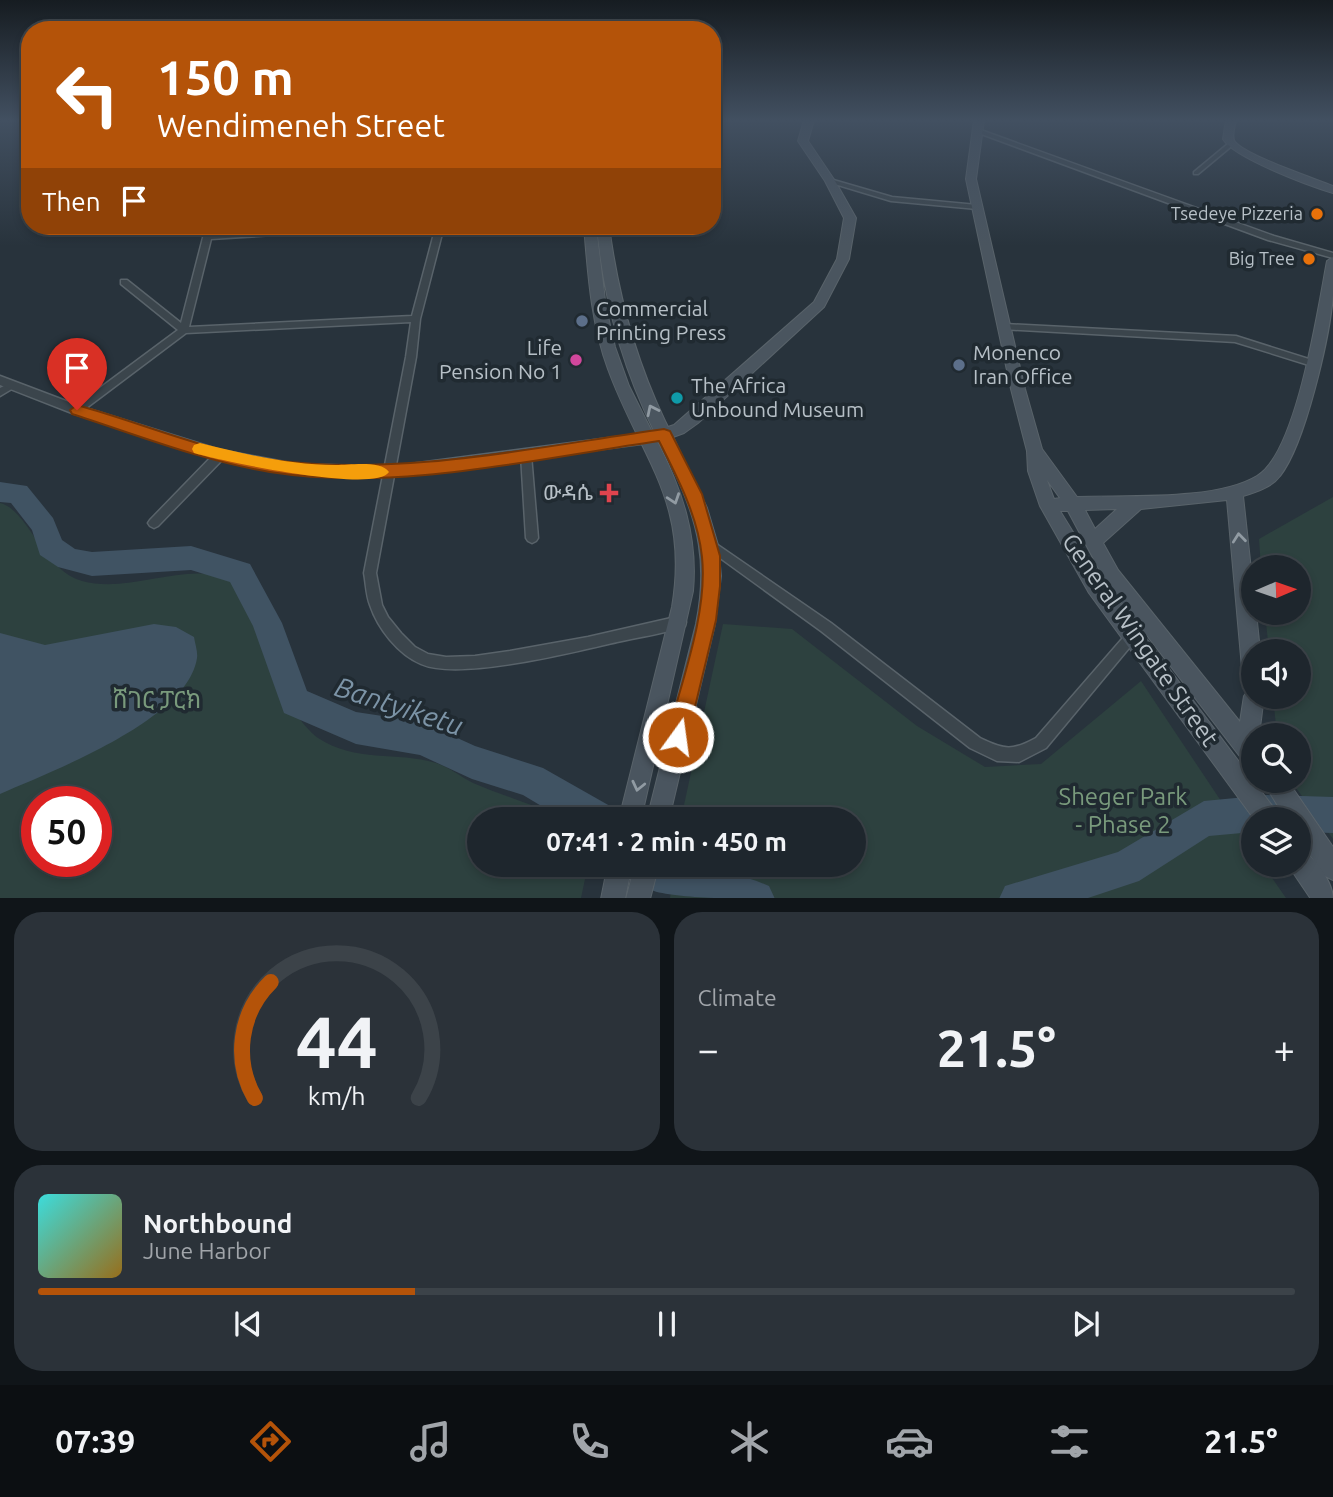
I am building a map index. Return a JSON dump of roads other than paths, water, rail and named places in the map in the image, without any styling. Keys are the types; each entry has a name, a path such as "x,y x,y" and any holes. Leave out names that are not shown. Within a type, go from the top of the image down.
{"main road":[{"path":"656,436 693,419 819,304 843,259 850,218 817,162"},
{"name":"General Wingate Street","path":"974,162 971,179 977,207 1035,450 1036,471 1048,506 1096,587 1259,807"},
{"path":"1264,162 1333,190"},
{"path":"591,235 598,304 607,346 621,385 688,480 709,544 711,586 706,620 661,807"},
{"path":"604,235 611,293 624,344 656,436 685,541 686,572 680,622 633,807"},
{"path":"1048,506 1072,502 1137,502 1234,491 1274,474 1289,448 1325,312 1333,258"},
{"name":"General Wingate Street","path":"1035,450 1072,502 1112,576 1241,740"},
{"path":"1234,491 1249,639"},
{"path":"1092,542 1137,502"},
{"path":"1280,793 1324,882"},
{"path":"639,897 644,877"}],"street":[{"path":"1072,162 1270,238 1333,258"},
{"path":"1196,173 1209,162"},
{"path":"830,181 891,199 977,207"},
{"path":"184,330 207,235"},
{"path":"438,235 416,319 370,573 376,606 389,627 406,646 426,660 448,664 494,660 680,622"},
{"path":"124,282 184,330"},
{"path":"77,410 184,330 416,319"},
{"path":"1005,327 1236,339 1312,363"},
{"path":"4,386 220,455 295,469 388,472 656,436"},
{"path":"154,523 220,455"},
{"path":"526,455 532,538"},
{"path":"709,544 826,627 975,743 997,754 1018,755 1041,743 1133,636"}],"water":[{"path":"154,624 176,627 194,637 197,658 188,681 170,702 115,741 0,794 0,633 45,645"}],"waterway":[{"name":"Bantyiketu","path":"0,492 18,493 44,526 50,547 68,559 92,564 191,558 240,573 267,623 295,702 356,728 422,739 472,762 531,780 577,807"},
{"name":"Bantyiketu","path":"1021,898 1126,868 1204,819 1267,813 1333,815"},
{"name":"Bantyiketu","path":"664,877 752,898"}],"place":[{"name":"Tsedeye Pizzeria","path":"1317,214"},
{"name":"Big Tree","path":"1309,259"},
{"name":"Commercial Printing Press","path":"582,321"},
{"name":"Life Pension No 1","path":"576,360"},
{"name":"Monenco Iran Office","path":"959,365"},
{"name":"The Africa Unbound Museum","path":"677,398"},
{"name":"ውዳሴ","path":"609,493"}],"park label":[{"name":"ሸገር ፓርክ","path":"157,700"},
{"name":"Sheger Park - Phase 2","path":"1123,811"}]}
